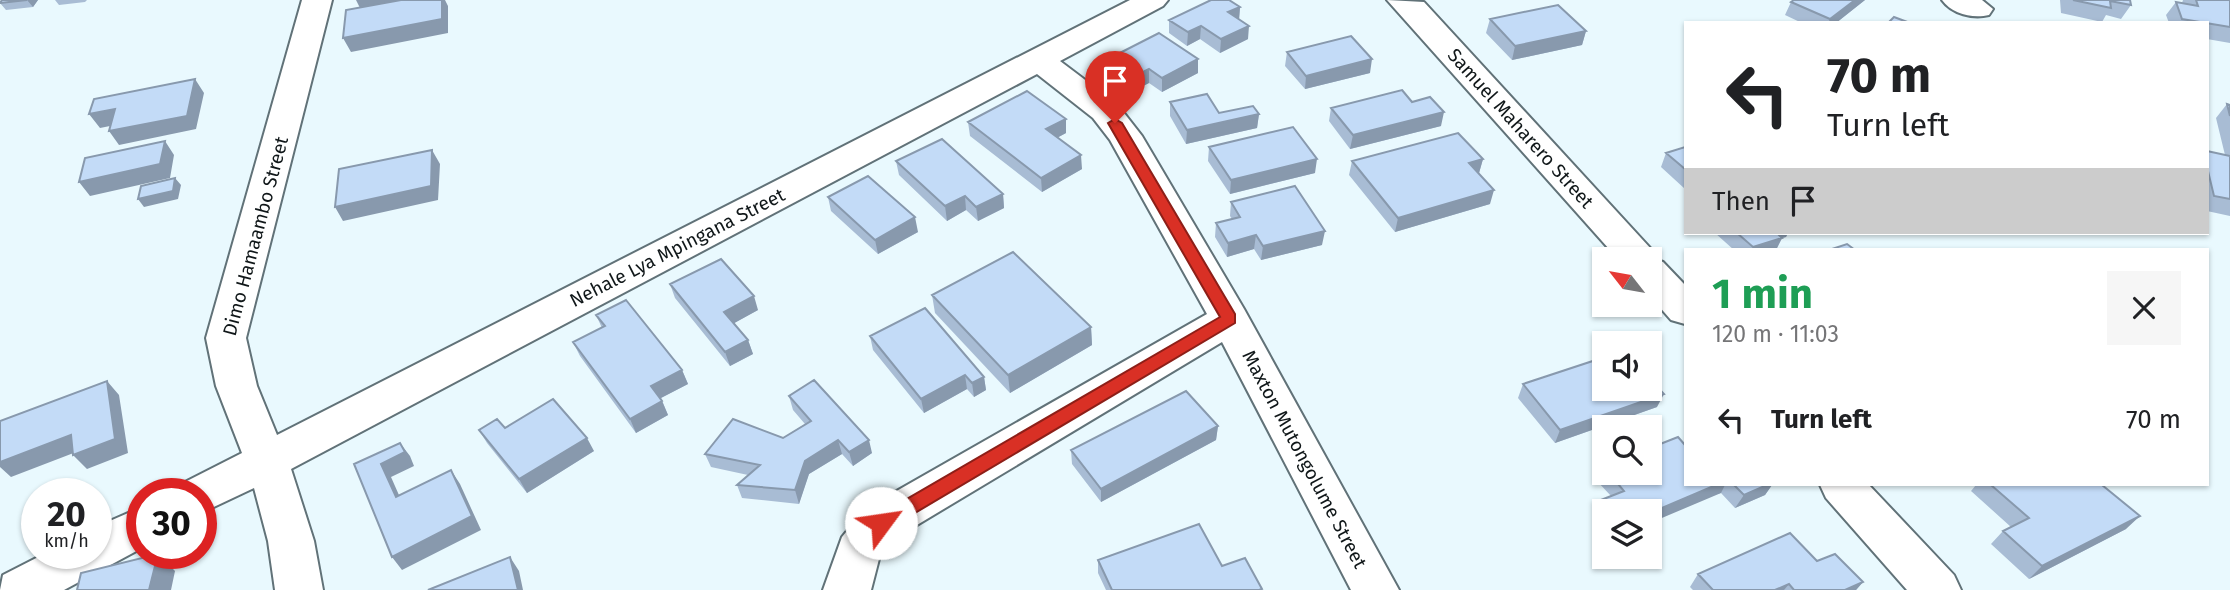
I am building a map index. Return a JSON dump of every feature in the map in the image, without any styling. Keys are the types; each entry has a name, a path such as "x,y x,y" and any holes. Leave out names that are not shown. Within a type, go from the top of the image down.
{"street":[{"name":"Dimo Hamaambo Street","path":"299,590 297,559 266,461 230,373 226,338 317,0"},
{"name":"Nehale Lya Mpingana Street","path":"217,487 1039,60 1149,0"},
{"name":"Samuel Maharero Street","path":"1402,0 1413,8 1628,247"},
{"name":"Maxton Mutongolume Street","path":"1039,60 1105,111 1125,136 1230,319 1375,590"},
{"path":"1662,284 1684,309"},
{"path":"847,590 858,551 881,523 1230,319"},
{"path":"1843,486 1937,590"},
{"path":"20,590 60,569"}],"building":[{"path":"2,0 27,0 0,3"},
{"path":"401,0 442,0 442,19 343,38 346,10"},
{"path":"1211,0 1229,0 1240,7 1228,12 1249,26 1221,39 1201,26 1188,32 1169,20"},
{"path":"1855,0 1830,19 1791,2"},
{"path":"2073,0 2130,0 2131,5 2110,1 2111,8"},
{"path":"2196,0 2230,0 2230,27 2209,24 2209,21 2182,19 2176,2 2198,6"},
{"path":"1558,5 1586,31 1515,46 1490,19"},
{"path":"1159,33 1198,59 1162,78 1149,69 1135,76 1110,58"},
{"path":"1351,36 1372,59 1306,76 1287,52"},
{"path":"195,79 187,116 109,131 115,109 89,114 94,99"},
{"path":"1402,90 1412,102 1430,97 1444,112 1353,135 1331,108"},
{"path":"1027,91 1066,119 1046,129 1081,155 1041,178 968,122"},
{"path":"1207,94 1219,113 1253,106 1259,114 1187,130 1170,102"},
{"path":"1293,127 1317,159 1231,180 1209,147"},
{"path":"1458,133 1483,159 1469,163 1494,190 1398,218 1352,161"},
{"path":"942,139 1003,194 976,207 965,196 945,206 896,161"},
{"path":"165,141 160,164 79,182 85,158"},
{"path":"1684,147 1684,168 1666,153"},
{"path":"432,150 431,186 335,207 339,169"},
{"path":"2209,151 2230,156 2230,199 2214,196 2209,175"},
{"path":"868,176 915,217 875,240 828,197"},
{"path":"175,178 173,191 138,199 141,186"},
{"path":"1295,186 1325,231 1263,246 1256,235 1228,243 1216,223 1240,217 1231,202"},
{"path":"1739,235 1779,235 1782,238 1753,247"},
{"path":"1847,244 1852,248 1835,248"},
{"path":"1013,252 1091,327 1008,375 932,295"},
{"path":"721,259 754,296 724,312 748,340 725,352 670,284"},
{"path":"626,300 682,370 651,386 662,401 630,419 573,342 605,326 596,315"},
{"path":"925,308 984,377 972,383 965,375 921,399 870,336"},
{"path":"1592,361 1592,401 1644,401 1603,415 1592,415 1592,419 1560,430 1523,384"},
{"path":"814,380 869,440 849,452 838,440 805,461 795,490 737,485 760,465 705,454 733,419 783,438 811,421 789,396"},
{"path":"107,381 115,439 73,455 71,435 0,462 0,421"},
{"path":"1186,391 1218,426 1101,489 1071,450"},
{"path":"553,399 587,438 519,479 479,430 497,419 505,428"},
{"path":"1678,437 1684,444 1684,486 1714,486 1662,508 1662,499 1604,499 1624,491 1619,485 1662,485 1662,443"},
{"path":"400,443 405,452 381,464 396,497 451,470 472,516 392,557 354,464"},
{"path":"1735,486 1765,486 1744,495"},
{"path":"1992,486 2103,486 2140,516 2042,566 2003,531 2029,518"},
{"path":"1199,524 1222,566 1245,558 1262,589 1112,590 1098,560"},
{"path":"1790,533 1817,561 1835,554 1863,582 1845,590 1794,590 1789,584 1775,590 1713,590 1698,574"},
{"path":"510,557 518,590 428,590"},
{"path":"126,562 126,569 154,569 149,590 77,590 81,573 112,569 112,565"}],"route":[{"path":"881,523 1230,319 1115,123"}]}
